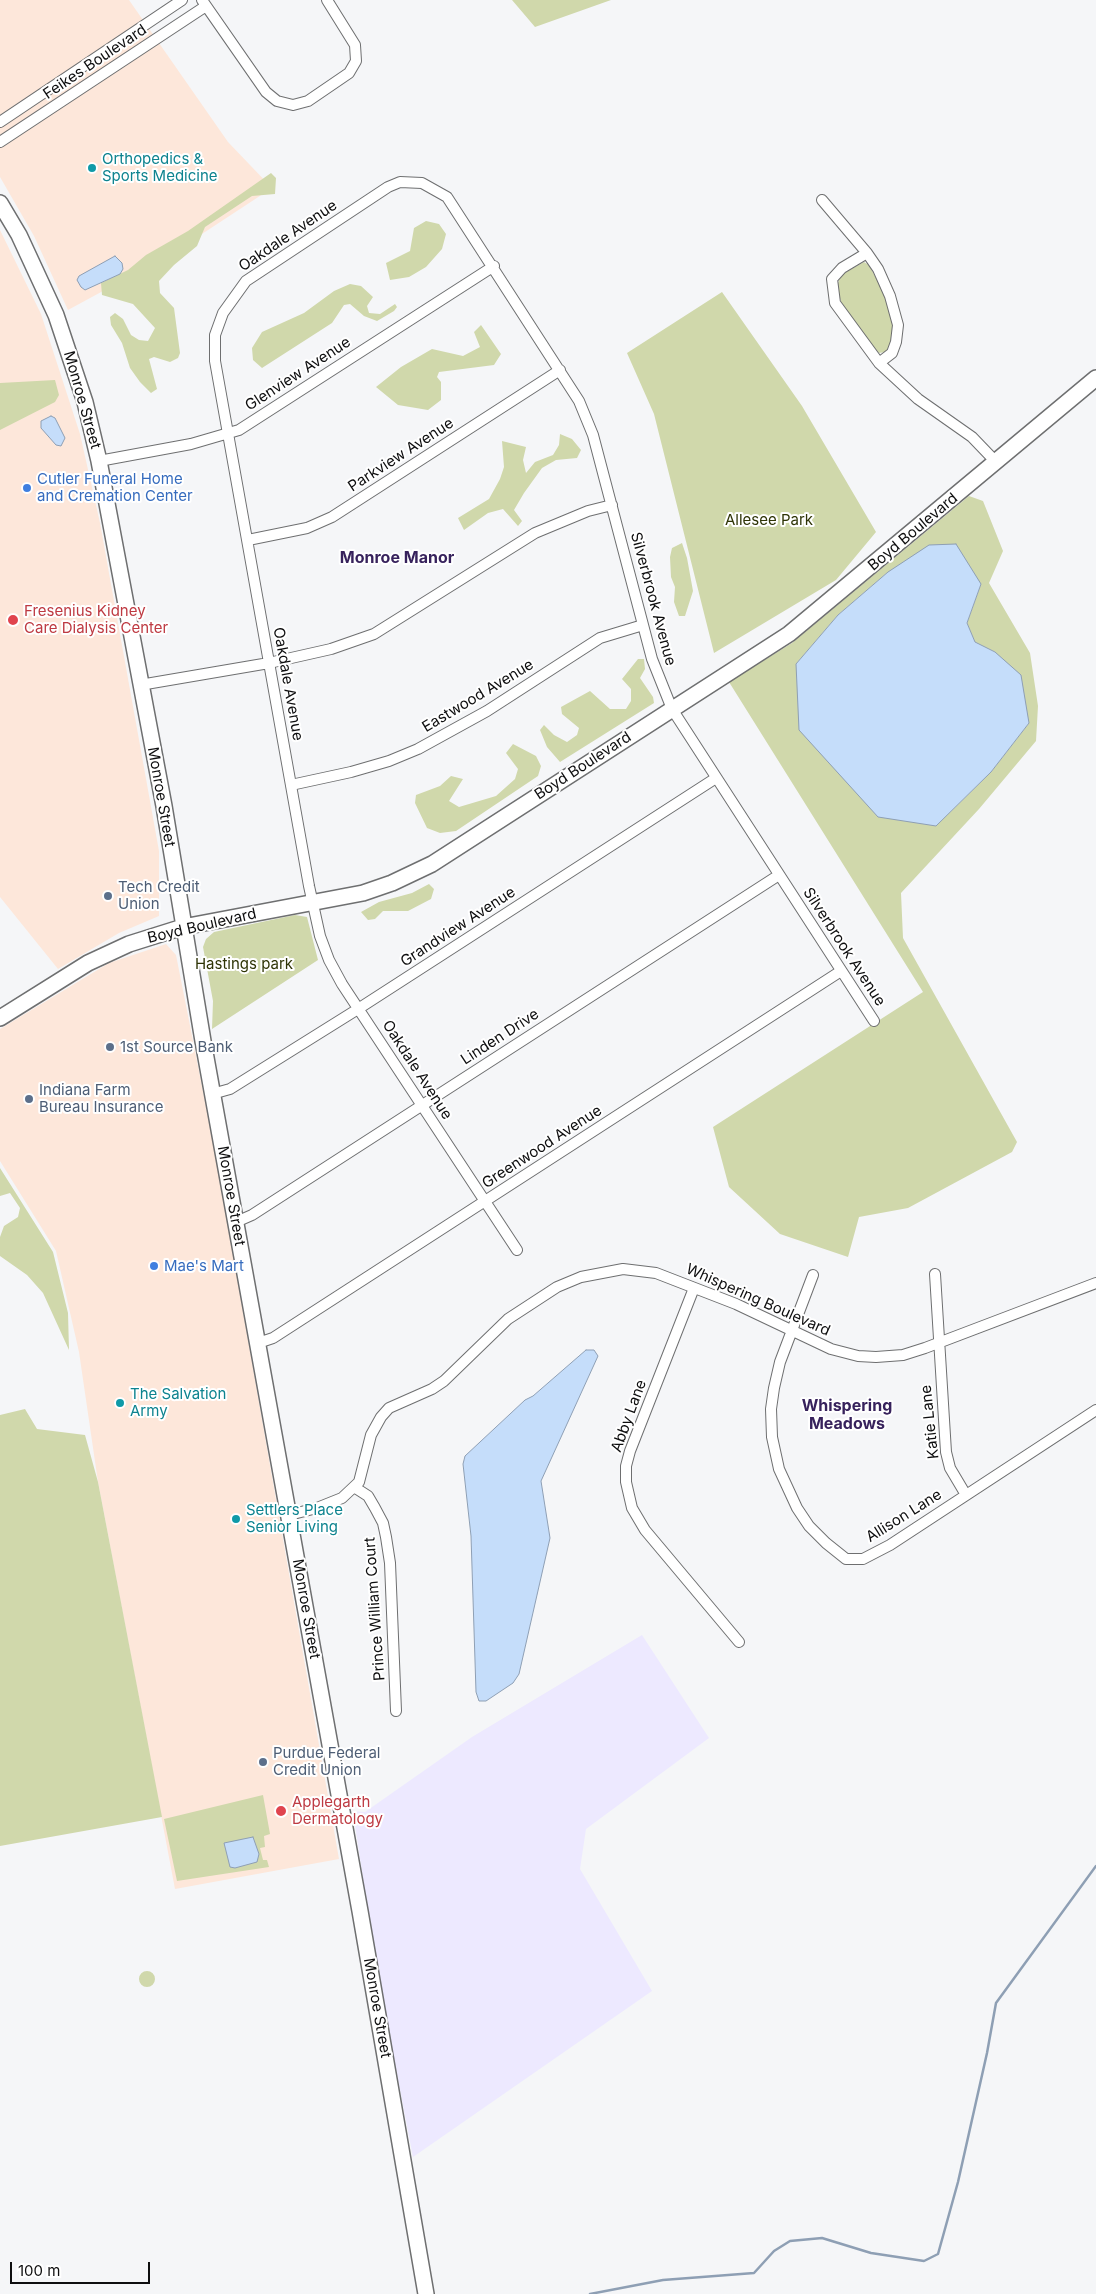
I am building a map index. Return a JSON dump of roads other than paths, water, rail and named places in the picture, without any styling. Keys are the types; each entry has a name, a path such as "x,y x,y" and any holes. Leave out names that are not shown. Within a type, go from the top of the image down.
{"main road":[{"name":"Monroe Street","path":"0,202 19,235 56,315 85,402 99,461 164,806 212,1094 289,1515 426,2294"},
{"name":"Boyd Boulevard","path":"0,1018 88,963 129,944 183,928 363,894 392,884 432,864 789,634 1096,378"}],"street":[{"name":"Feikes Boulevard","path":"0,122 182,0"},
{"path":"204,3 266,92 277,101 293,105 308,101 349,73 356,61 355,45 349,31 327,0"},
{"name":"Feikes Boulevard","path":"0,142 204,3"},
{"name":"Oakdale Avenue","path":"422,183 400,182 388,187 256,272 237,291 223,313 215,335 214,361 320,936 329,960 358,1009 517,1250"},
{"name":"Silverbrook Avenue","path":"422,183 447,197 494,266 560,370 587,418 652,659 672,709 874,1021"},
{"path":"822,200 867,253 878,269 890,296 898,325 892,353 880,363"},
{"path":"867,253 842,268 832,279 834,303 880,363 918,399 972,437 996,462"},
{"name":"Glenview Avenue","path":"99,461 191,444 228,434 250,423 494,266"},
{"name":"Parkview Avenue","path":"248,540 307,528 332,517 560,370"},
{"path":"140,685 270,663 331,649 374,634 535,534 588,511 612,506"},
{"name":"Eastwood Avenue","path":"291,785 352,772 418,749 487,711 600,638 643,625"},
{"name":"Grandview Avenue","path":"212,1094 230,1089 358,1009 716,778"},
{"name":"Linden Drive","path":"236,1222 252,1215 779,875"},
{"name":"Greenwood Avenue","path":"258,1343 273,1338 841,971"},
{"name":"Whispering Boulevard","path":"289,1515 317,1508 342,1498 359,1482 365,1467 375,1426 390,1408 432,1389 444,1380 508,1319 557,1286 581,1277 623,1269 656,1273 736,1304 832,1349 858,1356 887,1357 903,1355 993,1324 1096,1283"},
{"name":"Katie Lane","path":"935,1274 946,1452 950,1468 966,1495"},
{"name":"Allison Lane","path":"813,1275 780,1362 773,1394 771,1418 774,1455 796,1508 809,1526 826,1543 846,1558 863,1559 1015,1464 1096,1410"},
{"name":"Abby Lane","path":"694,1288 630,1451 626,1466 626,1482 632,1508 645,1530 739,1642"},
{"name":"Prince William Court","path":"354,1487 368,1496 383,1523 386,1537 390,1563 396,1711"}],"water":[{"path":"115,256 122,263 123,269 120,274 85,290 81,287 77,280 79,276"},
{"path":"51,416 55,418 65,438 61,446 56,445 41,428 41,421"},
{"path":"956,544 981,584 967,623 975,642 995,652 1021,675 1029,723 991,772 936,826 878,817 799,730 796,664 838,615 888,572 929,545"},
{"path":"586,1350 594,1350 598,1356 541,1481 550,1538 519,1674 513,1683 486,1701 479,1701 476,1692 471,1536 463,1464 465,1456 525,1400 533,1396"},
{"path":"253,1837 259,1854 257,1862 235,1868 230,1867 224,1843"}],"waterway":[{"path":"590,2294 663,2280 754,2273 774,2251 790,2241 822,2238 871,2253 924,2261 938,2254 958,2182 987,2053 996,2003 1096,1866"}],"place":[{"name":"Orthopedics & Sports Medicine","path":"92,168"},
{"name":"Cutler Funeral Home and Cremation Center","path":"27,488"},
{"name":"Fresenius Kidney Care Dialysis Center","path":"13,620"},
{"name":"Tech Credit Union","path":"108,896"},
{"name":"1st Source Bank","path":"110,1047"},
{"name":"Indiana Farm Bureau Insurance","path":"29,1099"},
{"name":"Mae's Mart","path":"154,1266"},
{"name":"The Salvation Army","path":"120,1403"},
{"name":"Settlers Place Senior Living","path":"236,1519"},
{"name":"Purdue Federal Credit Union","path":"263,1762"},
{"name":"Applegarth Dermatology","path":"281,1811"}],"district":[{"name":"Monroe Manor","path":"397,558"},
{"name":"Whispering Meadows","path":"847,1415"}],"park label":[{"name":"Allesee Park","path":"769,520"},
{"name":"Hastings park","path":"244,964"}]}
